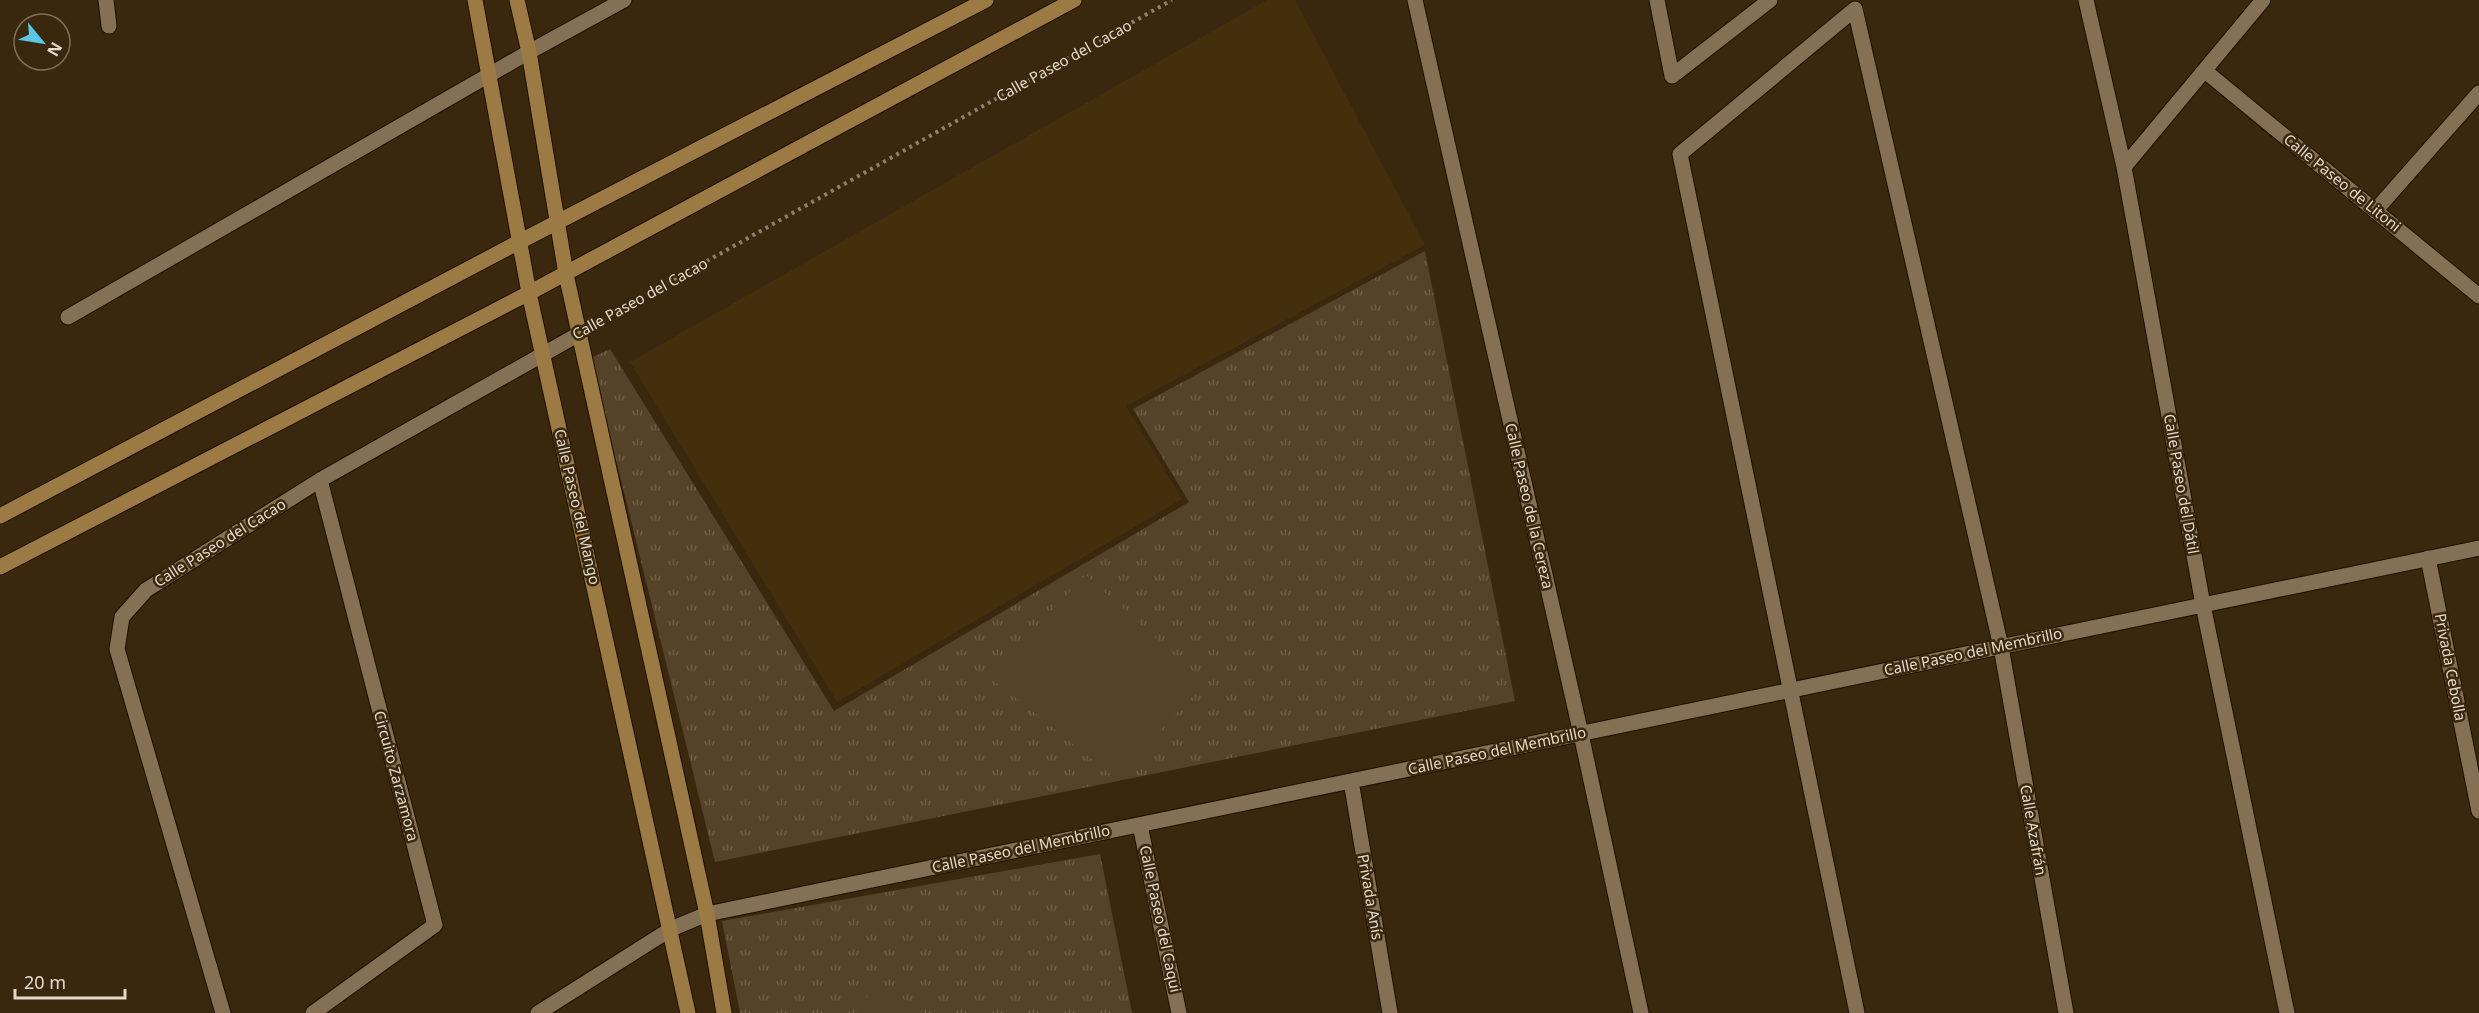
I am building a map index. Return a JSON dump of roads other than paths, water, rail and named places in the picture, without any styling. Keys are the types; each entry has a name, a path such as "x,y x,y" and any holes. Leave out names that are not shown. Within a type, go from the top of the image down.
{"street":[{"path":"106,0 109,26"},
{"name":"Calle Paseo del Mango","path":"475,0 529,293 688,1013"},
{"path":"517,0 529,52 566,274 707,914 724,1013"},
{"path":"68,317 529,52 624,0"},
{"path":"0,516 519,242 986,0"},
{"path":"0,567 566,274 1074,0"},
{"name":"Calle Paseo de la Cereza","path":"1415,0 1581,734 1641,1013"},
{"path":"1657,0 1672,76 1770,0"},
{"name":"Calle Paseo del Dátil","path":"2086,0 2124,167 2204,605 2287,1013"},
{"path":"2124,167 2263,0"},
{"name":"Calle Azafrán","path":"1789,690 1680,154 1855,9 2001,647 2066,1013"},
{"name":"Calle Paseo de Litoni","path":"2205,70 2479,296"},
{"path":"2375,211 2479,93"},
{"name":"Calle Paseo del Cacao","path":"223,1013 117,650 122,617 146,590 320,480 579,334"},
{"name":"Circuito Zarzamora","path":"313,1013 435,925 320,480"},
{"name":"Calle Paseo del Membrillo","path":"538,1013 671,929 707,914 2479,548"},
{"name":"Privada Cebolla","path":"2428,558 2479,811"},
{"path":"1789,690 1857,1013"},
{"name":"Privada Anís","path":"1350,781 1390,1013"},
{"name":"Calle Paseo del Caqui","path":"1140,825 1179,1013"}]}
